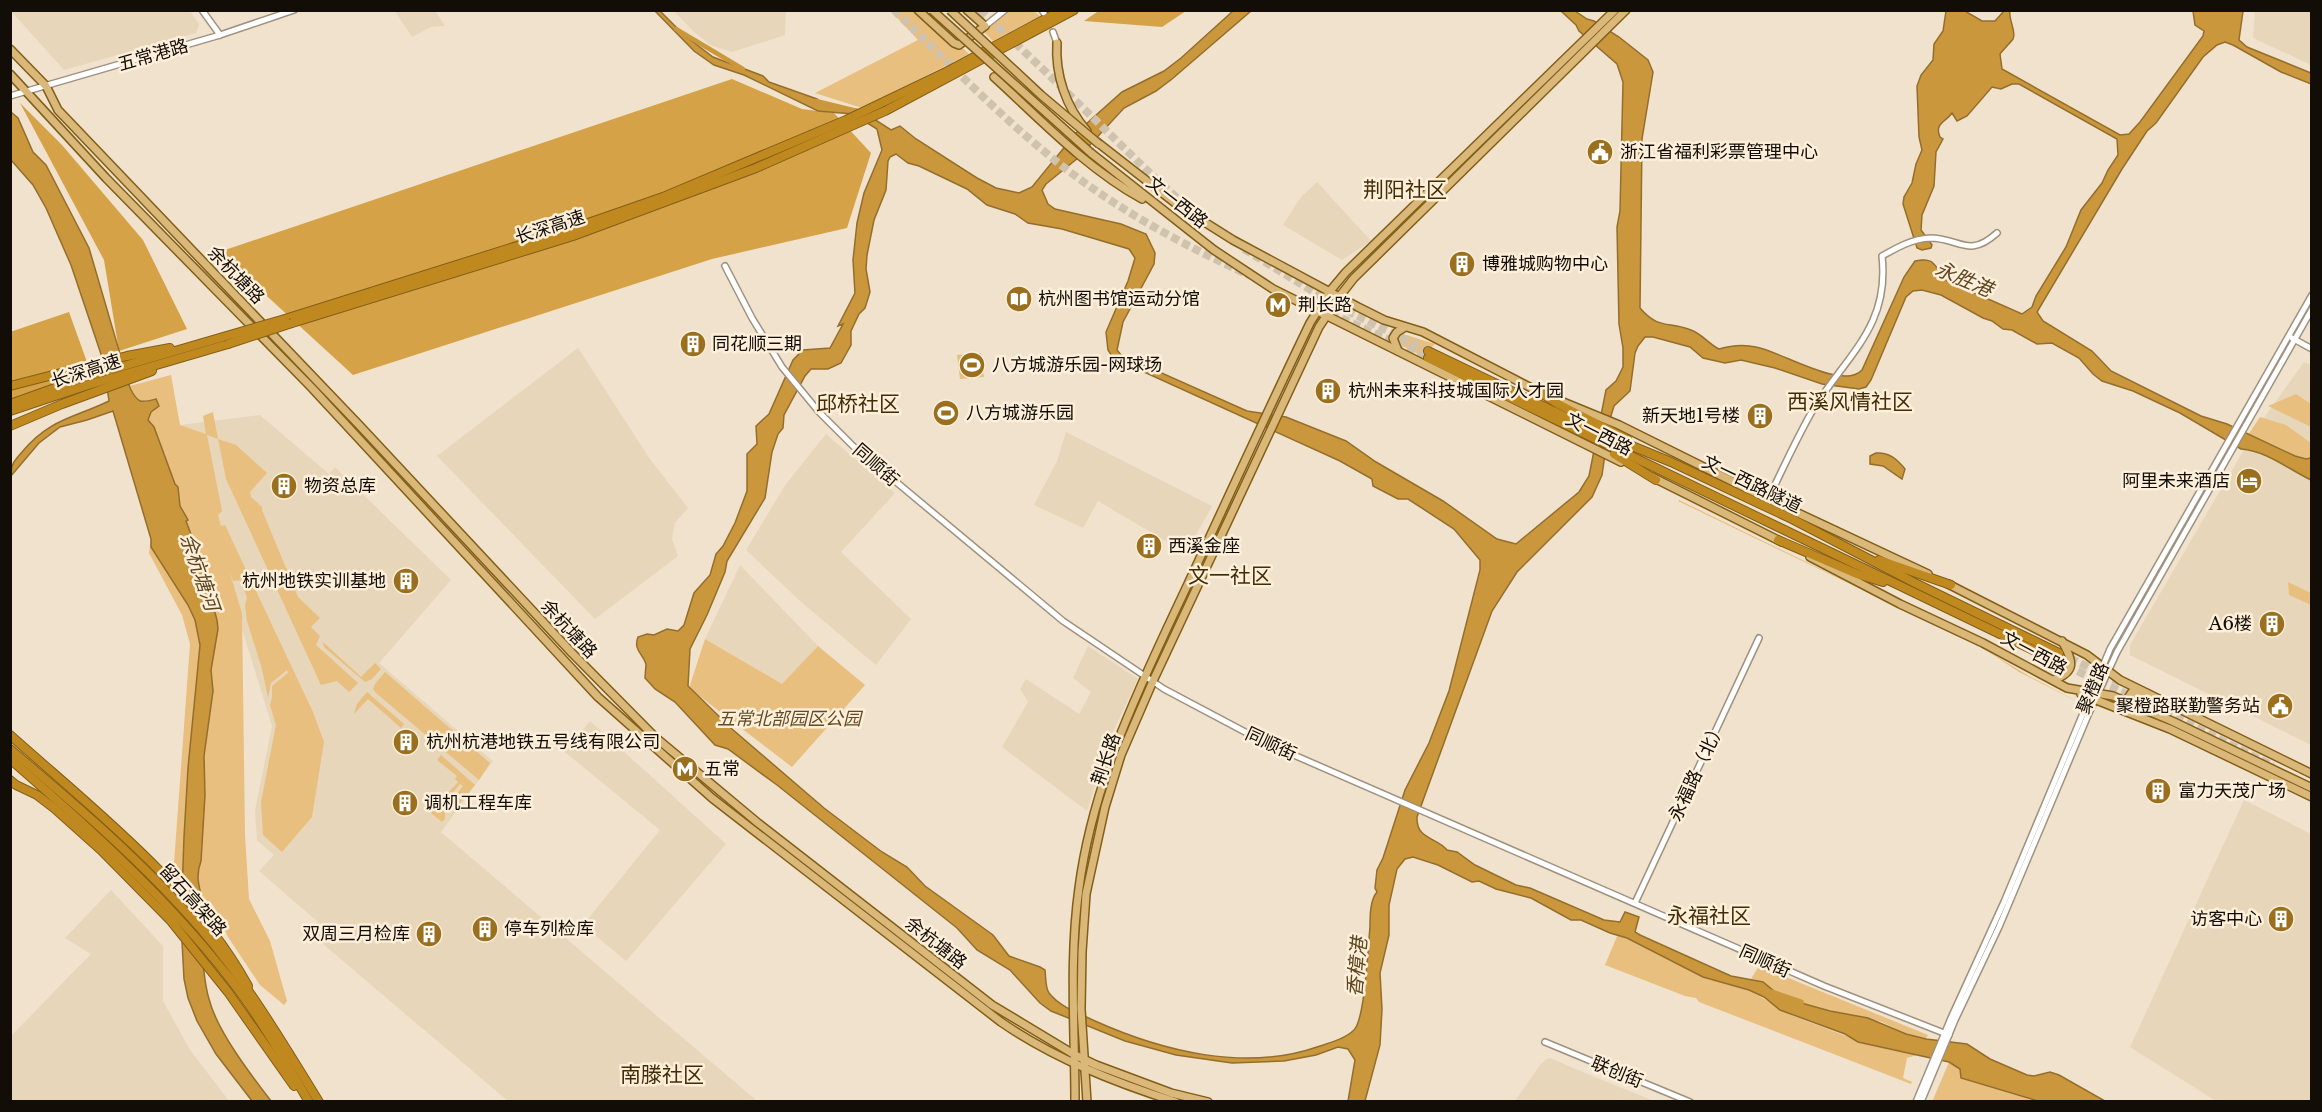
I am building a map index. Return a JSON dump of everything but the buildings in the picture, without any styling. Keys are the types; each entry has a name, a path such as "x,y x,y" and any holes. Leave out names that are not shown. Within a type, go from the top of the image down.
{"highway":[{"name":"长深高速","path":"10,404 573,236 746,172 847,124 876,106 950,70 1062,10"},
{"name":"长深高速","path":"847,124 885,111 1074,10"},
{"path":"10,386 123,358 213,344"},
{"path":"10,427 213,344"},
{"name":"文一西路隧道","path":"1592,432 1428,354 1569,427 1592,432 1619,433 1671,462 1792,519 2057,657 1610,452 1592,432"},
{"name":"长深高速","path":"10,411 93,380"},
{"path":"1541,393 1592,432"},
{"path":"1610,452 1656,480"},
{"path":"1778,540 1857,574 1901,586"},
{"path":"1851,551 1951,585"},
{"path":"10,735 148,859 206,923 235,963 264,1013"},
{"name":"留石高架路","path":"10,749 101,828 170,894 202,930 264,1013 319,1101"},
{"name":"留石高架路","path":"10,759 136,872 178,916 228,976 308,1101"},
{"path":"10,780 37,795 54,808 101,850 171,921 228,992 308,1101"}],"main road":[{"path":"918,10 959,45 986,26 966,10"},
{"name":"文一西路","path":"932,10 1089,156 1241,269 1316,312 1431,369 1592,432 1619,433 1768,499 1951,585 2087,655 2120,680 2312,774"},
{"name":"文一西路","path":"950,10 1041,95 1098,144 1204,223 1384,320 1423,332 1541,393"},
{"path":"1326,316 1354,278 1591,45 1615,10"},
{"path":"1316,312 1346,272 1584,40 1626,10"},
{"path":"1057,43 1056,52 1065,97 1074,116 1098,144"},
{"name":"余杭塘路","path":"10,48 46,86 58,110 360,426 572,653 655,737 758,823 992,1005 1085,1060 1171,1093 1208,1101"},
{"name":"余杭塘路","path":"10,74 115,187 312,388 598,697 630,727 734,816 950,984 1029,1041 1086,1069 1176,1101"},
{"path":"994,77 1054,132 1089,156"},
{"name":"荆长路","path":"1075,1055 1072,1006 1078,888 1090,827 1113,749 1257,434 1316,312"},
{"name":"荆长路","path":"1085,1060 1081,1009 1086,894 1098,834 1121,755 1266,438 1326,316"},
{"path":"1398,351 1393,338 1405,327"},
{"name":"文一西路","path":"1656,480 1778,540 1852,580 1983,643 2067,688 2093,696 2113,696 2192,730 2312,788"},
{"path":"2053,680 2065,675 2071,666 2071,657 2061,641"},
{"path":"2132,704 2128,698 2132,692 2181,710"},
{"path":"2093,696 2170,729 2312,797"},
{"path":"1075,1055 1075,1101"},
{"path":"1085,1060 1087,1101"}],"street":[{"path":"202,10 220,35"},
{"name":"五常港路","path":"10,96 220,35 294,10"},
{"path":"986,26 1005,10"},
{"path":"1053,32 1057,43"},
{"path":"1768,499 1808,419 1864,340 1874,322 1882,290 1882,256 1914,240 1933,238 1971,247 1986,242 1997,233"},
{"name":"同顺街","path":"724,266 782,367 854,446 986,559 1063,621 1145,676 1211,716 1264,742 1824,986 1947,1034"},
{"name":"聚橙路","path":"1916,1101 1921,1097 2105,669 2256,408 2312,295"},
{"name":"聚橙路","path":"2105,669 2110,649 2222,452 2291,338 2312,309"},
{"path":"2291,338 2312,349"},
{"name":"永福路（北）","path":"1635,903 1759,638"},
{"name":"联创街","path":"1545,1042 1690,1101"}],"shaded area":[{"path":"1100,10 1186,11 1162,27 1084,21"},
{"path":"11,11 190,11 199,24 196,33 64,70"},
{"path":"395,11 435,11 445,26 431,27 412,37"},
{"path":"674,11 786,11 785,35 732,52 710,45"},
{"path":"2255,11 2311,11 2311,65 2253,38"},
{"path":"732,79 802,109 834,113 871,153 847,228 712,259 353,375 219,252"},
{"path":"20,103 62,145 143,240 187,329 119,351 104,260"},
{"path":"1317,182 1371,241 1342,260 1283,225 1301,197"},
{"path":"69,312 92,376 11,401 10,332"},
{"path":"578,348 650,459 688,508 675,523 672,539 678,556 595,619 437,456"},
{"path":"2304,362 2311,365 2311,745 2130,655 2130,645 2256,429"},
{"path":"260,415 329,474 335,467 451,580 379,663 493,761 441,832 757,1101 508,1101 310,933 318,922 259,871 274,855 257,840 255,810 272,726 242,629 242,613 205,493 180,425"},
{"path":"1066,432 1212,506 1186,553 1098,501 1083,528 1034,505 1057,461"},
{"path":"826,434 895,493 841,552 911,619 876,665 800,601 746,550 786,484"},
{"path":"740,565 818,646 782,685 705,639"},
{"path":"1088,646 1138,679 1111,736 1087,811 1002,747 1028,702 1020,689 1026,679 1079,714 1091,692 1073,678"},
{"path":"590,721 726,844 626,961 583,925 660,830 565,752"},
{"path":"2244,800 2311,834 2311,1101 2216,1101 2130,1047"},
{"path":"111,890 163,946 163,1001 190,1050 229,1101 11,1101 11,1036 91,954 65,938"},
{"path":"1550,1058 1654,1101 1515,1101 1540,1065"}],"green space":[{"path":"891,11 913,11 953,46 964,49 969,54 862,108 815,93 918,40"},
{"path":"1010,11 1034,11 1040,16 993,41 983,31"},
{"path":"1400,333 1435,344 1429,350 1427,359 1395,342 1395,338"},
{"path":"981,353 984,377 960,379 957,355"},
{"path":"171,375 180,425 206,434 203,416 213,412 218,439 207,435 222,511 218,515 221,526 225,525 313,712 324,742 312,817 282,852 263,835 261,802 276,725 270,705 272,686 288,673 287,670 271,683 268,698 262,669 247,621 245,605 247,598 241,580 233,581 229,570 242,613 245,835 249,899 270,941 287,1001 284,1005 260,985 228,937 213,905 173,877 190,644 182,615 149,553 151,539 107,392"},
{"path":"2296,394 2311,404 2311,427 2268,406"},
{"path":"2260,417 2286,425 2311,443 2311,458 2289,454 2248,435"},
{"path":"218,439 236,445 267,473 250,492 251,497 262,507 298,597 320,618 311,627 320,636 316,645 358,683 349,692 337,681 321,685 226,479"},
{"path":"1679,500 1979,646 1678,501"},
{"path":"2288,582 2311,593 2311,605 2289,595"},
{"name":"五常北部园区公园","path":"705,639 782,684 818,646 865,685 792,767 689,688"},
{"path":"323,642 361,677 375,663 381,669 372,679 365,682 324,647"},
{"path":"1984,649 2029,676 2082,704 2019,672"},
{"path":"2062,650 2069,659 2066,672 2056,676 2051,673"},
{"path":"385,672 490,763 479,780 376,693 373,689 375,684"},
{"path":"367,692 404,724 401,728 368,699 354,714 357,704"},
{"path":"441,755 475,785 454,810 448,805 463,786 460,784 451,795 448,793 458,782 455,779 457,776 437,760"},
{"path":"434,801 445,812 445,819 442,822 426,809"},
{"path":"1618,934 1703,977 1749,990 1791,1015 1864,1043 1917,1055 1907,1058 1903,1078 1912,1082 1911,1084 1699,1002 1696,998 1685,996 1605,965"},
{"path":"1759,966 1928,1035 1926,1039 1906,1034 1882,1022 1787,999 1763,982 1751,979"},
{"path":"1949,1062 1960,1069 1962,1078 2013,1094 2046,1101 1932,1102"}],"water":[{"path":"655,11 660,11 683,34 713,57 763,76 769,82 817,99 824,104 860,110 891,130 900,126 916,139 977,178 996,188 1019,193 1032,187 1076,133 1122,92 1164,71 1233,11 1251,11 1172,79 1156,91 1124,108 1078,158 1046,184 1042,190 1048,204 1055,209 1121,224 1146,234 1155,253 1154,264 1123,322 1117,350 1121,355 1247,411 1286,417 1346,441 1376,462 1443,501 1497,539 1516,544 1579,492 1589,476 1606,390 1616,381 1623,367 1619,324 1617,227 1620,211 1623,82 1617,64 1579,31 1561,11 1575,11 1619,37 1648,60 1653,72 1642,139 1640,308 1658,322 1695,332 1719,349 1747,345 1767,350 1826,373 1841,376 1853,375 1862,370 1904,277 1915,261 1927,260 1934,264 1947,281 1952,281 2022,314 2032,307 2036,296 2066,247 2081,210 2102,183 2118,155 2117,139 2019,84 2012,84 2001,89 1992,87 1967,116 1957,121 1952,113 1940,126 1940,137 1943,139 1936,152 1934,186 1922,215 1921,230 1932,245 1931,248 1922,250 1917,248 1903,204 1922,150 1919,137 1917,86 1921,75 1933,60 1934,44 1943,31 1946,11 1965,11 1982,21 1995,21 2004,11 2010,11 2014,36 2000,54 2002,69 2120,135 2129,134 2140,122 2203,36 2204,31 2195,25 2193,11 2243,11 2239,40 2247,47 2311,73 2311,84 2281,72 2233,45 2225,42 2217,45 2203,57 2156,123 2147,131 2037,312 2043,321 2092,351 2111,371 2201,416 2227,424 2295,456 2311,458 2311,480 2260,453 2241,449 2180,413 2133,391 2102,381 2079,358 2052,343 2037,344 2012,330 2003,329 1941,295 1922,290 1913,291 1906,297 1871,380 1866,387 1859,389 1822,384 1775,368 1741,360 1725,363 1703,358 1690,347 1645,337 1635,353 1630,391 1614,406 1602,475 1592,497 1517,572 1492,611 1417,817 1423,834 1447,850 1457,852 1475,865 1516,885 1530,888 1604,920 1620,922 1625,912 1639,917 1635,932 1731,976 1763,982 1787,999 1830,1011 1868,1018 1906,1034 1967,1044 1990,1059 2027,1075 2034,1076 2050,1072 2059,1075 2105,1101 2038,1101 1961,1078 1960,1069 1949,1062 1858,1042 1845,1034 1780,1010 1764,997 1749,990 1703,977 1627,938 1581,920 1571,920 1531,898 1496,889 1479,881 1472,882 1438,865 1413,857 1405,859 1397,869 1389,905 1389,935 1380,973 1382,1009 1380,1045 1365,1101 1348,1101 1355,1060 1348,1049 1338,1047 1316,1055 1284,1061 1232,1063 1176,1055 1125,1041 1051,1011 1040,1003 1010,970 977,950 957,928 777,785 728,749 715,745 675,702 655,689 645,678 646,664 638,649 638,637 647,634 654,635 667,629 678,631 684,625 694,593 710,575 716,554 735,523 747,491 747,454 757,444 756,426 769,414 793,360 803,350 830,348 843,324 838,326 855,293 853,260 857,223 864,193 882,150 877,129 853,114 818,111 744,75 714,65 694,51","holes":["896,154 908,163 967,189 987,205 1015,214 1028,223 1062,229 1129,249 1135,258 1128,281 1106,332 1108,350 1113,358 1340,461 1372,479 1373,486 1398,499 1408,499 1454,529 1480,560 1480,570 1449,691 1429,743 1405,790 1377,870 1375,888 1377,892 1371,908 1361,1012 1354,1030 1342,1038 1290,1054 1261,1058 1204,1055 1121,1032 1070,1009 1049,993 1045,970 1009,956 993,935 925,886 907,867 882,852 824,808 732,729 688,686 690,649 707,615 725,572 727,561 765,498 772,452 778,434 783,428 784,415 811,369 828,369 841,363 851,345 851,331 859,314 865,308 870,292 866,269 867,255 874,220 886,190 888,161"]},
{"name":"余杭塘河","path":"11,112 18,118 33,152 46,165 89,248 130,388 138,400 156,399 159,406 151,412 148,420 154,427 178,487 180,506 188,520 186,521 200,558 217,620 218,629 211,670 213,691 204,756 205,795 201,861 198,874 204,909 195,922 193,934 201,949 207,993 219,1025 271,1101 252,1101 216,1054 197,1021 188,998 184,979 181,923 188,768 200,645 195,620 188,605 151,547 151,539 113,411 60,427 39,443 11,476 15,460 42,432 63,420 109,401 103,360 71,265 46,208 33,185 11,160"},
{"path":"1876,453 1889,455 1899,462 1905,469 1902,479 1883,466 1870,464 1870,456"}],"waterway":[{"path":"676,29 743,69"},
{"path":"816,101 857,111"},
{"path":"1770,993 1800,1003"}],"tunnel":[{"path":"894,10 1002,114 1070,172 1157,228 1249,275"},
{"path":"980,10 1195,214"},
{"path":"1244,249 1332,303 1428,351"},
{"path":"1298,298 1428,358"},
{"path":"2059,653 2122,683"},
{"path":"2056,661 2273,766"}],"place":[{"name":"浙江省福利彩票管理中心","path":"1600,152"},
{"name":"博雅城购物中心","path":"1462,264"},
{"name":"杭州图书馆运动分馆","path":"1019,299"},
{"name":"荆长路","path":"1278,305"},
{"name":"同花顺三期","path":"693,344"},
{"name":"八方城游乐园-网球场","path":"972,365"},
{"name":"杭州未来科技城国际人才园","path":"1328,391"},
{"name":"八方城游乐园","path":"946,413"},
{"name":"新天地1号楼","path":"1760,416"},
{"name":"阿里未来酒店","path":"2249,481"},
{"name":"物资总库","path":"284,486"},
{"name":"西溪金座","path":"1149,546"},
{"name":"杭州地铁实训基地","path":"406,581"},
{"name":"A6楼","path":"2272,624"},
{"name":"聚橙路联勤警务站","path":"2280,706"},
{"name":"杭州杭港地铁五号线有限公司","path":"406,742"},
{"name":"五常","path":"685,769"},
{"name":"富力天茂广场","path":"2158,791"},
{"name":"调机工程车库","path":"405,803"},
{"name":"访客中心","path":"2281,919"},
{"name":"停车列检库","path":"485,929"},
{"name":"双周三月检库","path":"429,934"}],"district":[{"name":"荆阳社区","path":"1405,190"},
{"name":"西溪风情社区","path":"1850,402"},
{"name":"邱桥社区","path":"858,404"},
{"name":"文一社区","path":"1230,576"},
{"name":"永福社区","path":"1709,916"},
{"name":"南滕社区","path":"662,1075"}],"water label":[{"name":"永胜港","path":"1964,279"},
{"name":"香樟港","path":"1357,967"}]}
